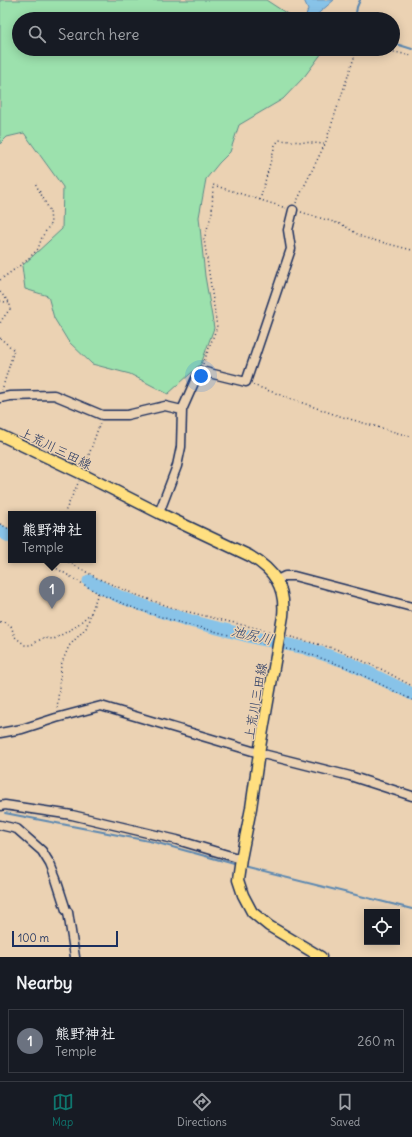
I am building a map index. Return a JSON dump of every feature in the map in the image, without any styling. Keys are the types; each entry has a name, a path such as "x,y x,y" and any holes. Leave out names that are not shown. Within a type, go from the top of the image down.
{"main road":[{"name":"上荒川三田線","path":"0,435 250,556 261,563 277,580 282,592 284,605 238,880 243,895 252,912 269,926 316,956"}],"street":[{"path":"159,513 177,466 181,447 182,410 197,376 201,370 246,382 291,249 288,230 293,210"},
{"path":"0,397 54,395 102,415 127,415 165,406 182,410"},
{"path":"277,580 285,576 294,576 412,607"},
{"path":"0,733 22,729 101,706 259,753 350,776 412,796"},
{"path":"0,806 5,805 72,815 177,840 241,859"},
{"path":"0,825 17,829 42,851 50,864 68,912 75,957"}],"path":[{"path":"400,53 412,56"},
{"path":"293,210 325,144 355,56"},
{"path":"260,200 275,145 279,140 325,144"},
{"path":"0,280 26,261 38,249 42,236 51,223 50,211 35,183"},
{"path":"201,370 217,327 204,239 212,214 213,185 343,225 362,237 412,250"},
{"path":"0,292 10,303 10,309 2,318 0,323"},
{"path":"0,301 10,303"},
{"path":"0,338 14,350 0,397"},
{"path":"246,382 336,415 412,437"},
{"path":"47,563 98,593 136,609 174,621 304,652 348,668 412,700"},
{"path":"70,563 97,578 134,594 176,609 280,634 336,650 377,668 412,686"},
{"path":"56,718 61,665 69,646 86,628 98,593"},
{"path":"0,622 4,622 11,626 15,637 25,645 31,645 44,638 54,639 75,627 92,612"}],"green space":[{"path":"0,0 266,0 284,12 12,12 12,56 320,56 304,77 283,99 239,125 230,152 206,179 199,217 205,276 214,328 201,364 168,394 130,374 92,364 68,341 54,318 48,296 25,289 22,266 62,229 63,187 24,133 7,137 0,144"}],"water":[{"path":"304,0 334,0 320,12 307,12 308,9"}],"waterway":[{"path":"356,12 360,0"},
{"path":"400,45 412,49"},
{"name":"池尻川","path":"0,531 8,535"},
{"name":"池尻川","path":"89,581 118,596 194,622 260,639 305,648 347,662 412,694"},
{"path":"5,813 154,842 238,865"},
{"path":"244,867 412,909"}],"place":[{"name":"熊野神社","path":"52,609"}]}
